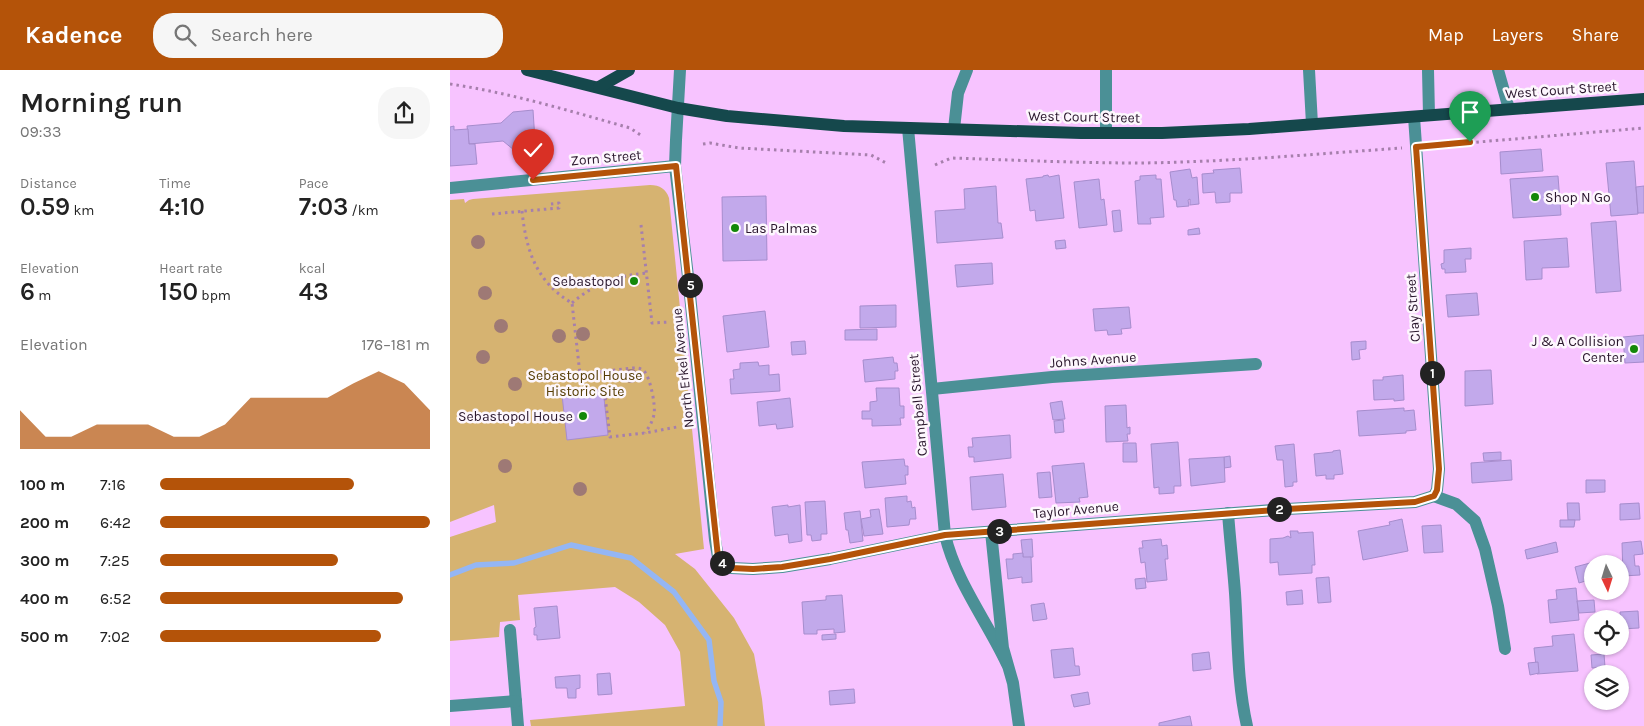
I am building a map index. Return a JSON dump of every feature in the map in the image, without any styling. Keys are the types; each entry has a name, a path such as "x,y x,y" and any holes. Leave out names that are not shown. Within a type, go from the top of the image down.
{"main road":[{"name":"West Court Street","path":"528,70 678,108 727,116 776,121 908,128 1106,133 1249,129 1644,99"},
{"path":"599,88 629,70"}],"street":[{"name":"North Erkel Avenue","path":"680,70 676,166 690,285 715,540 718,557 723,564"},
{"path":"954,129 958,93 967,70"},
{"path":"1106,70 1106,133"},
{"path":"1309,70 1312,124"},
{"path":"1428,70 1429,115"},
{"path":"1498,70 1509,109"},
{"name":"Clay Street","path":"1414,117 1439,469 1437,490 1434,496"},
{"name":"Campbell Street","path":"908,128 945,535 958,572 1007,664"},
{"name":"Zorn Street","path":"450,188 676,166"},
{"name":"Johns Avenue","path":"932,389 1052,377 1256,364"},
{"path":"1434,496 1456,504 1475,521 1485,549 1498,606 1505,649"},
{"name":"Taylor Avenue","path":"723,564 731,568 746,569 782,567 945,535 1228,513 1415,502 1434,496"},
{"path":"1228,513 1235,592 1237,652 1246,726"},
{"name":"Campbell Street","path":"991,532 1000,625 1007,664 1013,683 1019,726"},
{"path":"510,630 518,726"},
{"path":"450,706 516,701"}],"path":[{"path":"450,84 492,90 530,99 630,128 642,136"},
{"path":"935,165 951,158 1080,163 1150,163 1416,147 1644,128"},
{"path":"703,144 870,155 888,164"},
{"path":"492,214 559,208 559,203 551,204"},
{"path":"522,211 526,243 537,267 554,290 572,303 582,392"},
{"path":"641,225 652,324 670,322"},
{"path":"572,303 585,292 602,282 630,274 647,273"},
{"path":"581,376 589,373 639,368 645,371 655,407 654,415 645,433"},
{"path":"602,372 610,438 677,427"}],"green space":[{"name":"Sebastopol House Historic Site","path":"650,185 662,188 669,198 704,549 675,554 695,569 734,618 754,654 765,726 531,726 530,720 685,706 680,652 665,625 639,602 615,587 518,595 520,620 500,622 499,637 450,641 450,537 496,522 494,505 450,522 450,200 464,199 465,203 473,199"}],"building":[{"path":"533,110 536,156 515,157 514,150 503,141 469,144 467,126 501,123 513,112"},
{"path":"454,126 454,130 468,129 469,144 475,144 477,164 450,166 450,127"},
{"name":"Shop N Go","path":"1541,149 1543,171 1501,174 1500,152"},
{"path":"1634,161 1638,214 1611,216 1606,163"},
{"path":"1240,168 1242,193 1230,193 1230,202 1216,203 1215,192 1203,193 1202,174 1214,173 1213,170"},
{"path":"1190,169 1192,178 1197,177 1199,204 1190,205 1190,199 1188,200 1189,206 1177,207 1176,200 1174,200 1170,172"},
{"path":"1048,175 1049,177 1059,175 1064,218 1036,221 1035,210 1030,211 1026,179"},
{"path":"1156,175 1156,179 1161,179 1164,217 1150,218 1151,224 1138,224 1135,181 1140,180 1140,176"},
{"name":"Shop N Go","path":"1558,176 1561,215 1513,218 1510,179"},
{"path":"1099,179 1101,200 1104,199 1107,225 1079,228 1074,182"},
{"path":"996,186 998,223 1001,223 1003,238 937,243 935,211 965,209 964,189"},
{"path":"1644,186 1644,213 1638,213 1636,187"},
{"path":"766,196 767,260 723,261 722,197"},
{"path":"1120,210 1122,231 1114,232 1112,211"},
{"path":"1616,221 1621,291 1596,293 1591,223"},
{"path":"1199,228 1200,234 1188,235 1188,230"},
{"path":"1567,238 1569,267 1542,268 1542,279 1526,280 1524,241"},
{"path":"1065,240 1066,248 1056,249 1055,241"},
{"path":"1471,248 1471,259 1465,259 1466,272 1445,273 1445,269 1442,269 1441,264 1444,263 1444,250"},
{"path":"992,263 993,284 957,287 955,265"},
{"path":"1477,293 1479,315 1448,317 1446,295"},
{"path":"896,305 896,327 860,328 860,306"},
{"path":"1129,307 1131,328 1121,329 1122,334 1108,335 1107,330 1095,331 1093,309"},
{"path":"765,311 769,347 727,352 723,316"},
{"path":"877,329 877,340 845,340 845,330"},
{"name":"J & A Collision Center","path":"1644,335 1644,362 1625,363 1623,337"},
{"path":"805,341 806,354 792,355 791,342"},
{"path":"1366,341 1366,349 1359,350 1360,359 1352,360 1351,342"},
{"path":"893,357 894,363 897,363 898,371 895,371 895,379 865,382 863,360"},
{"path":"758,362 759,366 769,365 769,375 779,374 780,391 731,394 730,379 734,379 733,370 740,369 740,363"},
{"path":"1491,370 1493,404 1465,406 1465,371"},
{"path":"1403,375 1404,400 1374,400 1373,380 1383,380 1383,377"},
{"path":"876,388 899,388 900,406 904,406 904,418 900,418 901,425 872,426 872,419 862,419 862,411 870,411 870,402 877,401"},
{"path":"603,389 608,435 567,440 562,395"},
{"path":"790,398 793,427 777,429 776,424 759,426 757,402"},
{"path":"1062,401 1065,419 1053,420 1050,403"},
{"path":"1126,405 1127,428 1130,427 1130,434 1127,434 1128,441 1106,442 1105,406"},
{"path":"1404,408 1404,411 1414,410 1416,430 1406,431 1406,433 1359,436 1357,411"},
{"path":"1063,420 1064,432 1055,433 1054,421"},
{"path":"1010,435 1011,458 974,462 974,457 969,457 968,447 973,447 972,438"},
{"path":"1178,442 1181,486 1174,486 1174,493 1159,494 1159,487 1154,488 1151,444"},
{"path":"1123,443 1136,443 1137,462 1123,462"},
{"path":"1294,444 1297,482 1293,482 1293,486 1285,487 1283,460 1277,460 1275,446"},
{"path":"1340,450 1343,474 1334,475 1334,479 1326,479 1326,475 1316,476 1314,454"},
{"path":"1501,452 1501,460 1484,461 1483,453"},
{"path":"1230,456 1231,467 1224,468 1224,457"},
{"path":"1224,457 1225,482 1191,486 1189,459"},
{"path":"904,459 905,466 908,466 908,475 905,475 906,484 865,488 862,462"},
{"path":"1511,460 1512,480 1472,483 1471,463"},
{"path":"1084,463 1088,497 1079,498 1080,502 1056,503 1052,466"},
{"path":"1050,472 1052,497 1039,498 1037,473"},
{"path":"1003,474 1006,507 972,510 970,477"},
{"path":"1586,480 1605,480 1605,492 1586,493"},
{"path":"907,496 907,502 911,501 912,508 915,507 916,519 910,519 909,525 887,527 885,498"},
{"path":"825,501 827,534 821,534 821,540 812,541 811,535 807,535 805,502"},
{"path":"1567,503 1579,503 1580,520 1568,520"},
{"path":"1639,503 1640,519 1620,520 1620,504"},
{"path":"788,505 788,507 800,505 802,541 789,543 788,534 775,536 772,507"},
{"path":"879,509 883,534 864,536 861,519 871,517 870,510"},
{"path":"860,511 863,541 850,543 844,513"},
{"path":"1402,519 1408,551 1363,560 1358,531 1390,525 1389,522"},
{"path":"1560,520 1575,520 1574,527 1560,527"},
{"path":"1441,525 1443,552 1424,553 1422,526"},
{"path":"1290,531 1298,531 1298,533 1313,532 1315,565 1312,565 1312,573 1279,575 1278,562 1270,563 1270,539 1288,536 1291,538"},
{"path":"1032,539 1033,557 1023,558 1021,540"},
{"path":"1161,539 1162,546 1167,545 1168,559 1165,559 1167,580 1147,582 1145,562 1141,563 1139,548 1143,548 1142,541"},
{"path":"1641,541 1643,554 1634,555 1635,566 1639,566 1640,575 1629,576 1629,555 1622,555 1622,543"},
{"path":"1556,542 1558,552 1527,559 1525,550"},
{"path":"1023,553 1023,557 1031,557 1032,582 1022,583 1022,577 1008,579 1006,559 1013,559 1013,554"},
{"path":"1584,565 1584,581 1579,583 1575,567"},
{"path":"1329,577 1331,602 1318,603 1316,578"},
{"path":"1145,578 1146,588 1136,589 1135,579"},
{"path":"1576,588 1579,620 1550,623 1548,600 1557,599 1556,590"},
{"path":"1302,590 1303,604 1287,605 1286,592"},
{"path":"842,595 845,632 834,633 834,629 817,630 817,634 804,634 802,602 826,600 826,596"},
{"path":"1594,600 1595,610 1584,610 1584,613 1579,613 1577,601"},
{"path":"1044,603 1047,619 1033,621 1031,605"},
{"path":"557,606 560,638 537,640 537,635 534,635 534,628 536,627 534,608"},
{"path":"1638,611 1639,628 1629,629 1629,612"},
{"path":"836,634 836,639 822,640 822,635"},
{"path":"1574,634 1578,671 1537,674 1534,648 1553,646 1552,636"},
{"path":"1073,648 1075,666 1079,666 1080,675 1054,678 1051,650"},
{"path":"1209,652 1211,669 1193,671 1192,654"},
{"path":"1591,655 1604,655 1605,665 1592,665"},
{"path":"1538,662 1539,673 1530,675 1528,663"},
{"path":"610,673 612,694 598,695 597,674"},
{"path":"580,675 580,688 576,689 576,698 568,698 567,688 556,688 555,677"},
{"path":"854,689 855,703 830,705 829,691"},
{"path":"1088,692 1090,704 1074,707 1071,695"},
{"path":"1190,716 1192,726 1159,726 1159,723"}],"waterway":[{"path":"450,575 476,565 514,563 571,545 631,558 674,592 709,640 714,681 721,702 720,726"}],"place":[{"name":"Shop N Go","path":"1535,197"},
{"name":"Las Palmas","path":"735,228"},
{"name":"Sebastopol","path":"634,281"},
{"name":"J & A Collision Center","path":"1634,349"},
{"name":"Sebastopol House","path":"583,416"}],"route":[{"path":"533,180 676,166 718,557 723,564 731,568 753,569 782,567 830,559 945,535 1287,509 1415,502 1434,496 1439,481 1439,469 1416,147 1470,142"}]}
